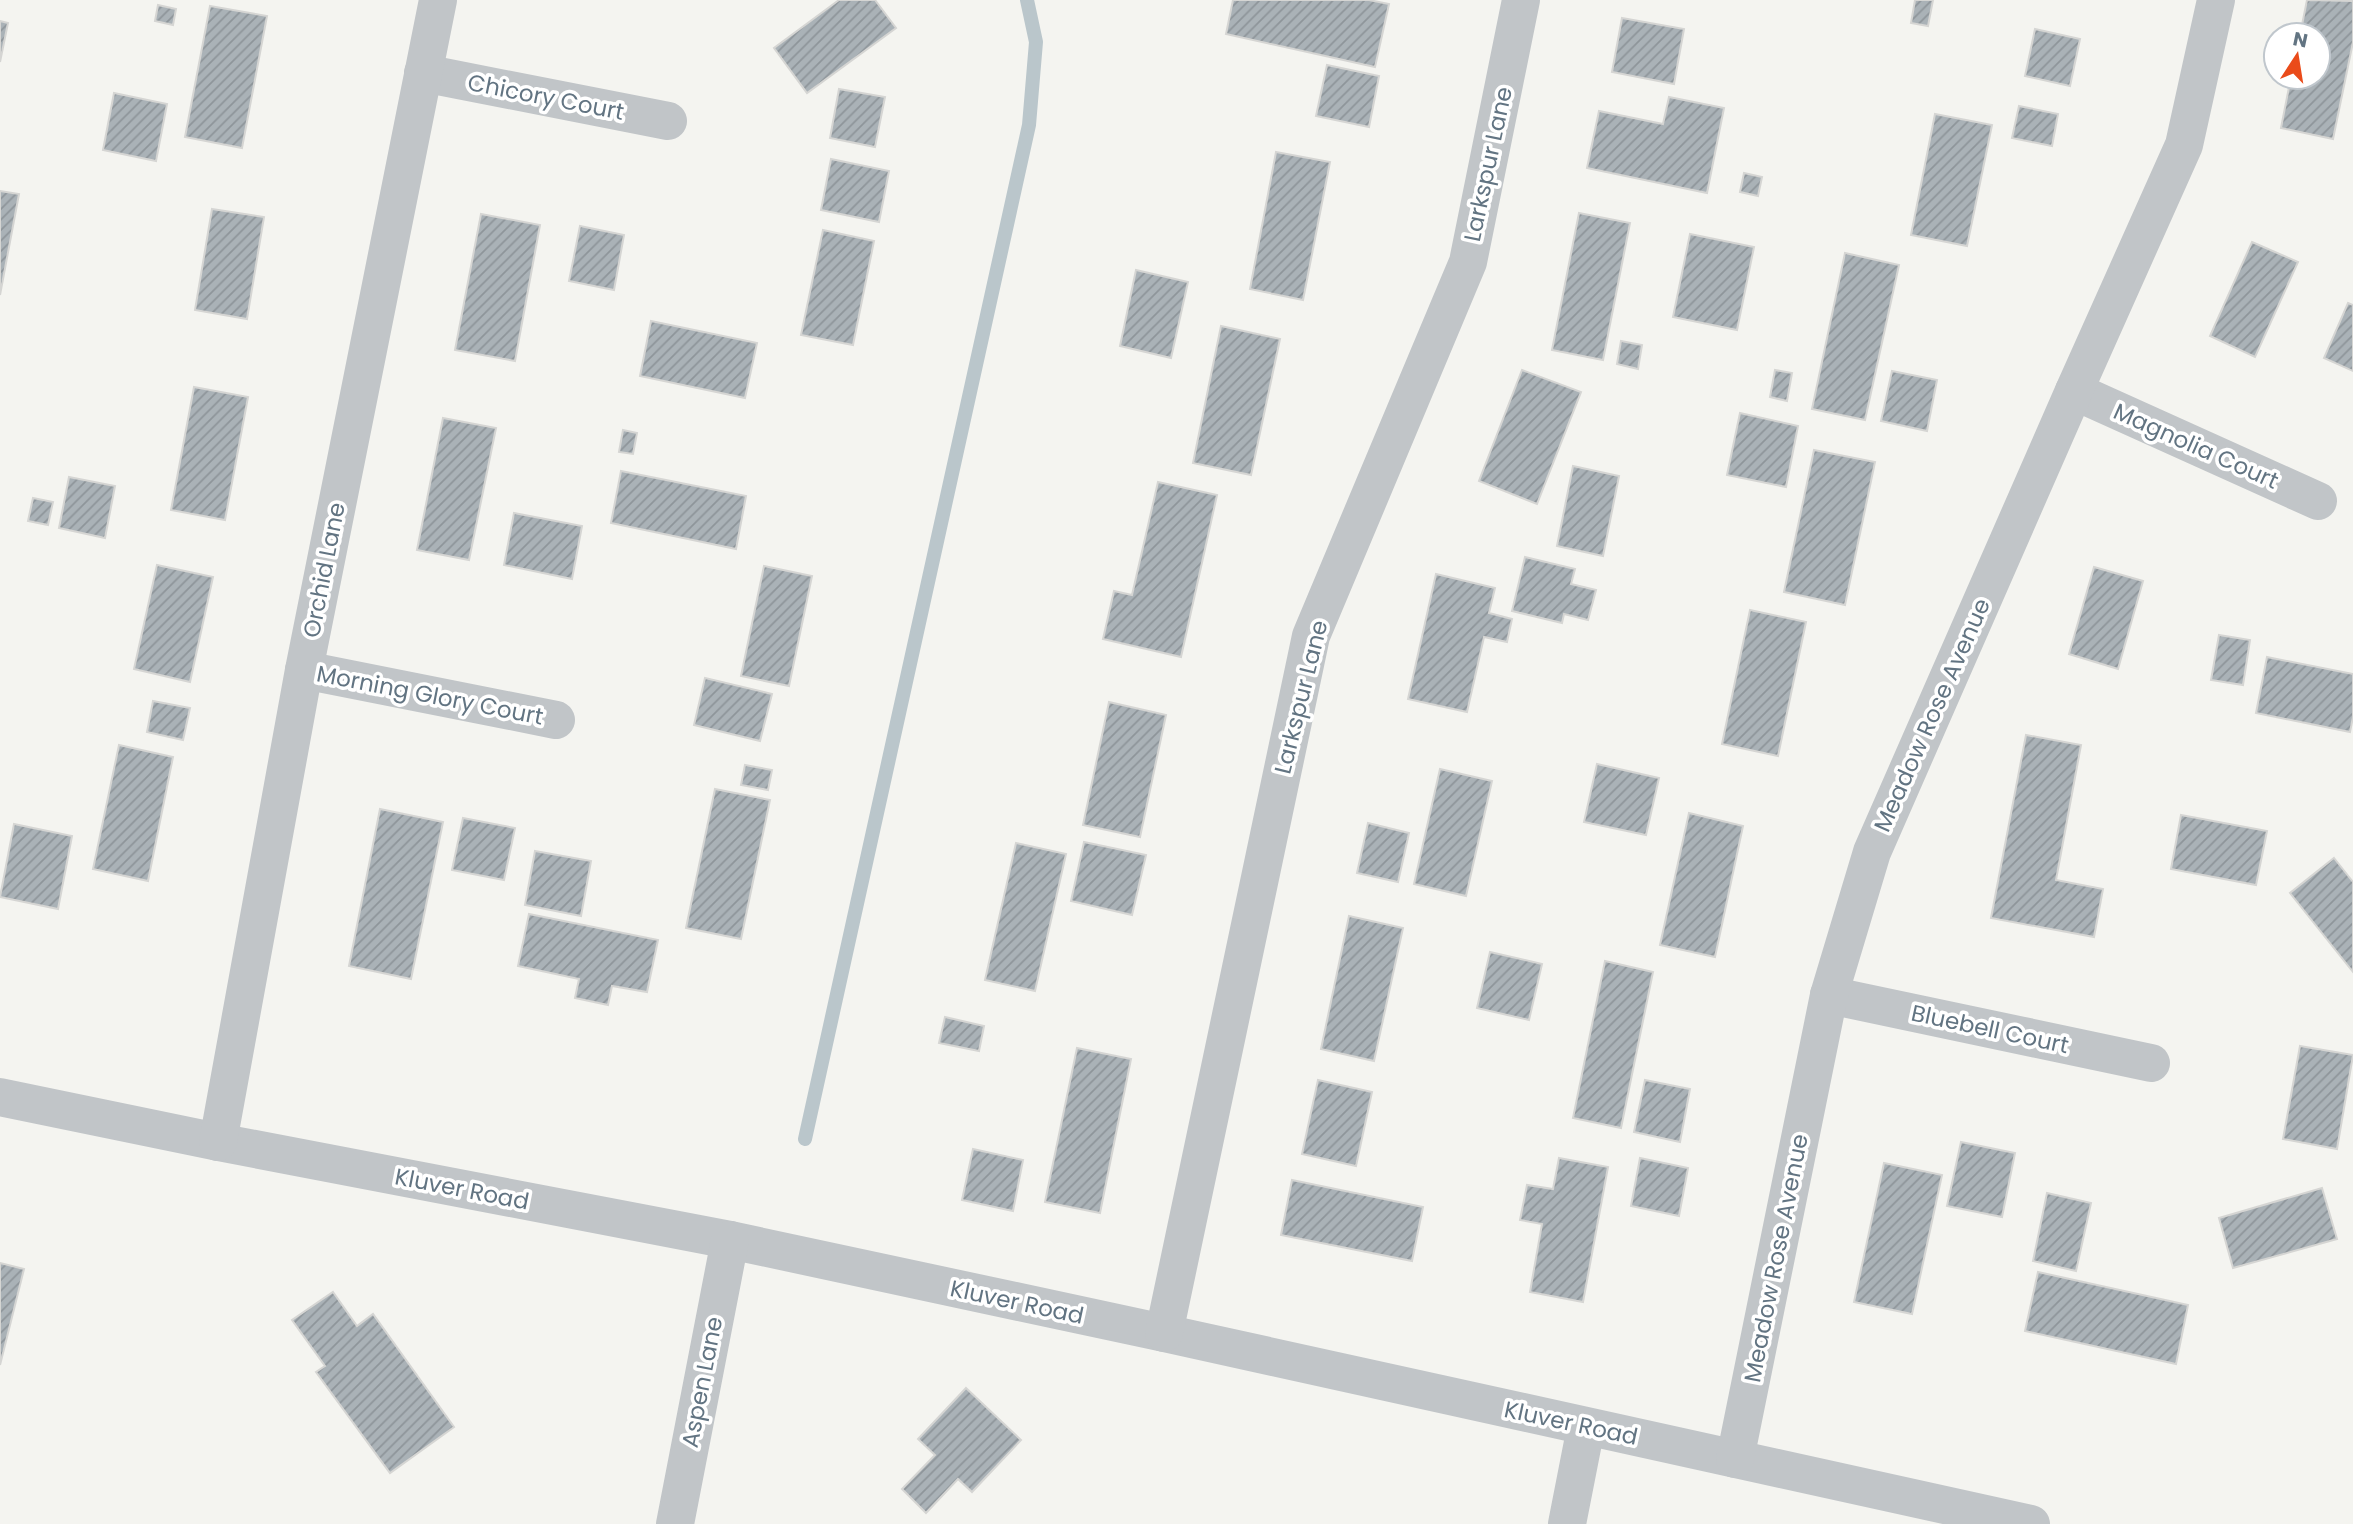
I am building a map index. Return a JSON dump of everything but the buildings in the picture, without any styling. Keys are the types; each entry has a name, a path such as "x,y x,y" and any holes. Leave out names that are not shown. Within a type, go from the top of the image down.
{"street":[{"name":"Orchid Lane","path":"218,1142 304,670 438,0"},
{"name":"Larkspur Lane","path":"1164,1333 1311,636 1468,262 1521,0"},
{"name":"Meadow Rose Avenue","path":"1735,1459 1829,995 1872,852 2185,145 2216,0"},
{"name":"Chicory Court","path":"423,73 668,121"},
{"name":"Magnolia Court","path":"2074,391 2318,501"},
{"name":"Morning Glory Court","path":"304,670 556,720"},
{"name":"Bluebell Court","path":"1829,995 2151,1063"},
{"name":"Kluver Road","path":"0,1097 218,1142 730,1240 1164,1333 2017,1523"},
{"name":"Aspen Lane","path":"675,1524 730,1240"},
{"path":"1567,1524 1586,1427"}],"waterway":[{"path":"805,1139 1029,125 1036,42 1027,0"}]}
